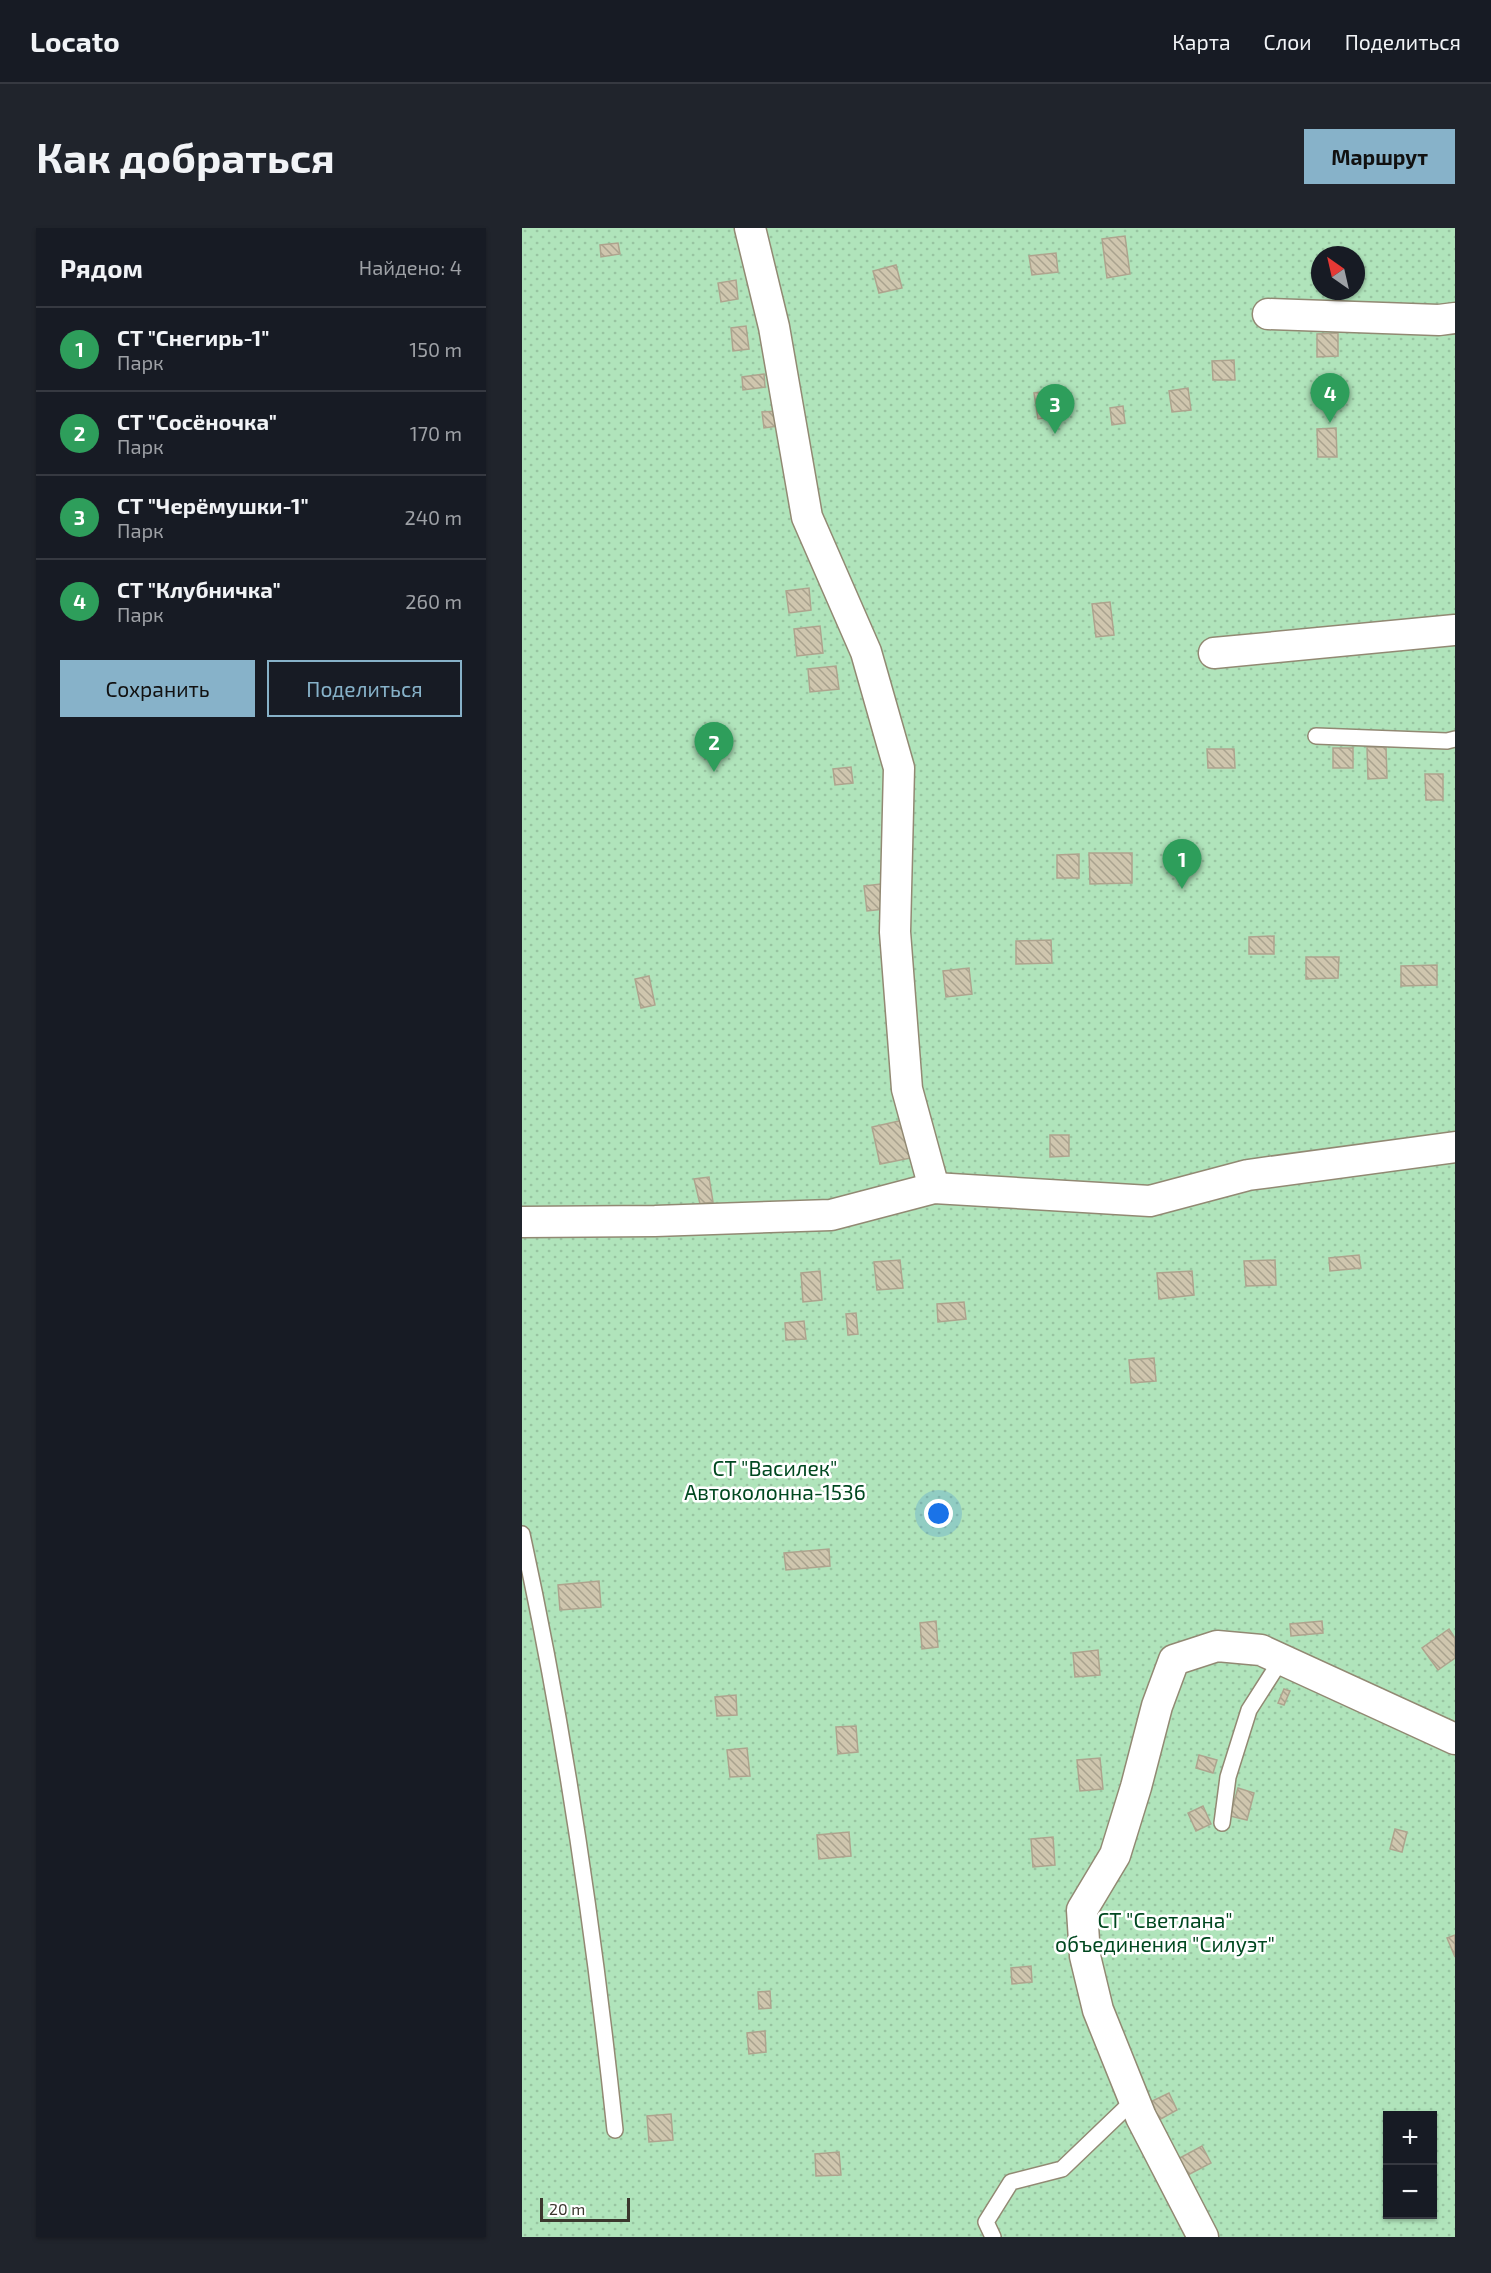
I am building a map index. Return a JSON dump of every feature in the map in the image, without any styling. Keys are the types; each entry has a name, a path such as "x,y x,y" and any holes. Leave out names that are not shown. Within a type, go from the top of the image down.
{"street":[{"path":"750,228 774,327 807,517 866,652 899,768 895,932 907,1089 934,1188"},
{"path":"1268,314 1439,320 1455,318"},
{"path":"1214,653 1455,630"},
{"path":"522,1222 655,1221 831,1215 934,1188 1150,1201 1248,1175 1455,1147"},
{"path":"1203,2237 1141,2118 1098,2010 1085,1956 1082,1910 1115,1855 1157,1706 1174,1660 1218,1646 1261,1650 1455,1739"}],"lane":[{"path":"1316,736 1455,740"},
{"path":"522,1534 548,1656 595,1952 615,2130"},
{"path":"1222,1823 1228,1777 1249,1710 1281,1659"},
{"path":"993,2237 986,2222 1011,2182 1062,2169 1134,2100"}],"green space":[{"path":"522,228 1455,228 1455,2237 522,2237"}],"building":[{"path":"1125,236 1130,274 1107,278 1102,239"},
{"path":"618,243 620,254 601,257 600,245"},
{"path":"1056,253 1058,272 1032,275 1029,256"},
{"path":"896,265 902,288 879,293 873,271"},
{"path":"736,280 738,299 721,302 718,283"},
{"path":"746,326 749,349 733,351 731,328"},
{"path":"1338,333 1338,356 1317,357 1317,334"},
{"path":"1234,360 1235,380 1213,380 1212,361"},
{"path":"764,374 765,387 743,390 742,377"},
{"path":"1188,388 1191,410 1172,412 1169,391"},
{"path":"1058,390 1062,415 1038,419 1034,393"},
{"path":"1123,406 1125,423 1112,425 1110,408"},
{"path":"777,411 778,426 764,428 762,412"},
{"path":"1336,428 1337,457 1318,457 1317,429"},
{"path":"809,588 811,610 789,613 786,591"},
{"path":"1110,602 1114,635 1096,637 1092,604"},
{"path":"820,626 823,653 797,656 794,629"},
{"path":"836,666 839,689 810,692 808,669"},
{"path":"1367,747 1386,747 1387,778 1368,779"},
{"path":"1333,748 1353,748 1353,768 1333,768"},
{"path":"1207,749 1234,749 1235,768 1208,768"},
{"path":"851,767 853,783 835,785 833,769"},
{"path":"1425,774 1443,774 1443,800 1426,800"},
{"path":"1089,853 1132,853 1132,883 1090,884"},
{"path":"1079,854 1079,878 1057,878 1057,855"},
{"path":"890,883 893,908 867,911 864,886"},
{"path":"1274,936 1274,954 1249,954 1249,937"},
{"path":"1051,940 1052,963 1016,964 1016,941"},
{"path":"1306,957 1339,957 1338,978 1306,979"},
{"path":"1437,965 1437,985 1401,986 1401,966"},
{"path":"969,968 972,994 946,997 943,971"},
{"path":"649,976 655,1005 641,1008 635,979"},
{"path":"908,1119 916,1157 880,1164 872,1127"},
{"path":"1050,1135 1069,1135 1069,1156 1050,1157"},
{"path":"709,1177 713,1202 700,1204 694,1179"},
{"path":"1359,1255 1361,1268 1330,1271 1329,1258"},
{"path":"900,1260 903,1288 877,1290 874,1262"},
{"path":"1275,1260 1276,1285 1246,1286 1244,1261"},
{"path":"820,1271 822,1300 803,1302 801,1273"},
{"path":"1192,1271 1194,1295 1159,1299 1157,1273"},
{"path":"964,1302 966,1319 938,1322 937,1304"},
{"path":"856,1313 858,1334 848,1335 846,1314"},
{"path":"804,1321 806,1339 786,1340 785,1323"},
{"path":"1154,1358 1156,1381 1131,1383 1129,1360"},
{"path":"829,1549 830,1566 786,1570 784,1553"},
{"path":"599,1581 601,1607 560,1610 558,1585"},
{"path":"936,1621 938,1647 922,1649 920,1623"},
{"path":"1322,1621 1323,1633 1291,1636 1290,1624"},
{"path":"1449,1629 1455,1638 1455,1658 1438,1670 1422,1648"},
{"path":"1098,1650 1100,1675 1075,1677 1073,1653"},
{"path":"1284,1689 1290,1691 1284,1705 1278,1703"},
{"path":"736,1695 737,1715 717,1716 715,1697"},
{"path":"856,1726 858,1752 838,1754 836,1727"},
{"path":"747,1748 750,1776 730,1777 727,1750"},
{"path":"1199,1755 1217,1760 1213,1773 1196,1768"},
{"path":"1100,1758 1103,1789 1080,1791 1077,1760"},
{"path":"1238,1788 1254,1793 1247,1820 1230,1816"},
{"path":"1203,1806 1211,1824 1196,1831 1188,1813"},
{"path":"1395,1829 1407,1832 1402,1852 1390,1849"},
{"path":"849,1832 851,1856 819,1859 817,1835"},
{"path":"1053,1837 1055,1865 1033,1867 1031,1839"},
{"path":"1455,1935 1455,1957 1447,1938"},
{"path":"1031,1966 1032,1982 1012,1984 1011,1968"},
{"path":"770,1991 771,2008 759,2009 758,1992"},
{"path":"765,2031 766,2052 749,2054 747,2033"},
{"path":"1169,2093 1177,2110 1159,2120 1150,2102"},
{"path":"671,2114 673,2140 649,2142 647,2116"},
{"path":"1202,2146 1211,2163 1186,2176 1176,2160"},
{"path":"839,2152 841,2175 816,2176 815,2154"}],"place":[{"name":"СТ \"Клубничка\"","path":"1330,423"},
{"name":"СТ \"Черёмушки-1\"","path":"1055,434"},
{"name":"СТ \"Сосёночка\"","path":"714,772"},
{"name":"СТ \"Снегирь-1\"","path":"1182,889"}],"park label":[{"name":"СТ \"Василек\" Автоколонна-1536","path":"775,1479"},
{"name":"СТ \"Светлана\" объединения \"Силуэт\"","path":"1165,1931"}]}
